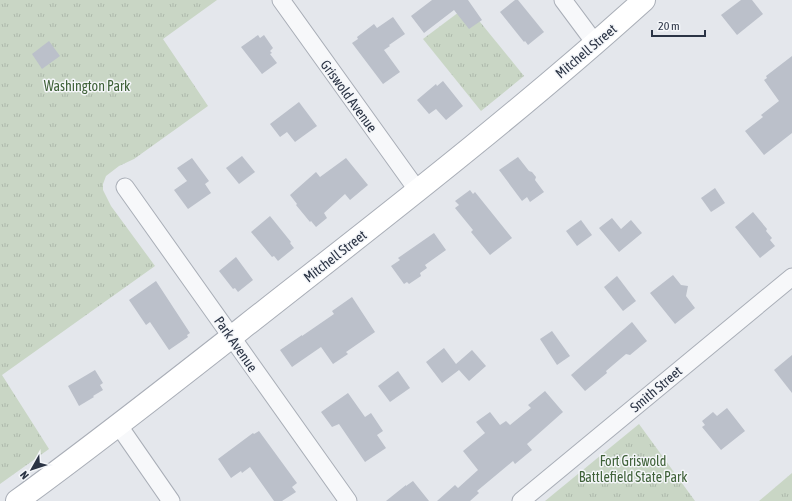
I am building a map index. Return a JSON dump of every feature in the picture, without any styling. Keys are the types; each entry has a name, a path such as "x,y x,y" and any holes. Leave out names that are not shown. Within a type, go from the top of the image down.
{"main road":[{"name":"Mitchell Street","path":"18,501 119,426 418,191 595,43 644,0"}],"street":[{"name":"Griswold Avenue","path":"281,0 418,191"},
{"path":"563,0 595,43"},
{"name":"Park Avenue","path":"125,187 348,501"},
{"name":"Smith Street","path":"520,501 792,277"},
{"path":"119,426 171,501"}],"green space":[{"name":"Washington Park","path":"0,0 217,0 163,39 208,106 134,159 119,166 106,176 103,184 103,190 111,206 155,266 2,375 49,449 0,484"},
{"path":"467,6 524,76 481,111 423,39"},
{"name":"Fort Griswold Battlefield State Park","path":"639,424 695,501 545,501"},
{"path":"792,473 792,501 759,501"}],"building":[{"path":"432,0 468,0 482,20 469,29 454,10 424,33 411,16"},
{"path":"515,0 518,0 544,32 528,45 500,12"},
{"path":"741,0 752,0 763,14 737,35 721,15"},
{"path":"393,17 405,34 384,50 400,72 383,84 352,43 358,39 357,37 374,24 377,28"},
{"path":"258,35 260,38 264,35 273,48 270,51 272,53 270,54 277,63 262,74 241,47"},
{"path":"49,41 60,56 42,69 32,54"},
{"path":"792,56 792,133 764,155 745,131 763,117 761,115 779,101 764,80 767,78 766,76"},
{"path":"443,81 463,106 446,120 436,109 429,114 417,100 436,84 437,86"},
{"path":"299,102 317,126 295,142 287,132 280,137 270,124"},
{"path":"242,156 255,172 239,184 226,168"},
{"path":"518,157 536,177 535,180 544,192 530,202 527,197 522,201 499,170"},
{"path":"192,158 209,181 205,184 211,193 188,209 174,190 187,181 177,168"},
{"path":"346,158 368,185 350,200 345,194 324,213 327,218 316,227 296,205 297,204 290,195 316,172 320,177"},
{"path":"715,188 725,203 711,212 701,198"},
{"path":"470,190 473,194 475,192 512,238 490,255 471,232 473,230 455,208 459,205 455,201"},
{"path":"753,212 767,229 766,231 772,238 770,240 775,246 760,258 735,227"},
{"path":"270,216 294,248 278,261 274,256 272,257 251,232"},
{"path":"612,218 621,229 631,220 642,233 619,252 599,228"},
{"path":"581,220 592,235 577,246 566,231"},
{"path":"434,233 446,250 425,265 427,268 420,273 421,276 409,284 407,282 404,284 391,266 400,260 398,258"},
{"path":"236,257 253,280 238,292 235,288 233,289 219,271"},
{"path":"673,275 681,285 688,286 686,296 695,308 675,324 650,293"},
{"path":"617,276 636,301 623,311 604,287"},
{"path":"156,281 190,333 187,335 188,337 169,350 150,322 146,325 129,300"},
{"path":"352,297 375,332 346,352 348,354 333,364 321,347 292,367 280,350 334,314 332,311"},
{"path":"632,322 647,341 630,355 626,354 606,371 607,373 585,391 571,375"},
{"path":"552,331 570,356 557,365 540,339"},
{"path":"444,348 456,364 472,350 486,366 469,381 459,370 442,383 426,362"},
{"path":"792,355 792,393 774,370"},
{"path":"95,370 103,383 100,385 103,390 79,406 68,386"},
{"path":"398,371 410,388 390,402 378,386"},
{"path":"545,391 563,412 527,444 532,450 515,464 513,461 477,491 479,493 470,501 437,501 455,485 458,488 478,470 463,451 485,433 476,422 490,412 500,425 506,421 510,425 531,408 528,405"},
{"path":"348,393 365,417 371,413 383,431 377,435 386,448 365,462 339,424 332,427 321,412"},
{"path":"727,408 745,431 721,450 702,427 705,425 702,421 713,412 717,416"},
{"path":"259,431 297,483 292,487 296,492 282,501 274,501 250,467 231,478 218,459 253,433 254,434"},
{"path":"413,481 429,501 386,501 406,485"}]}
